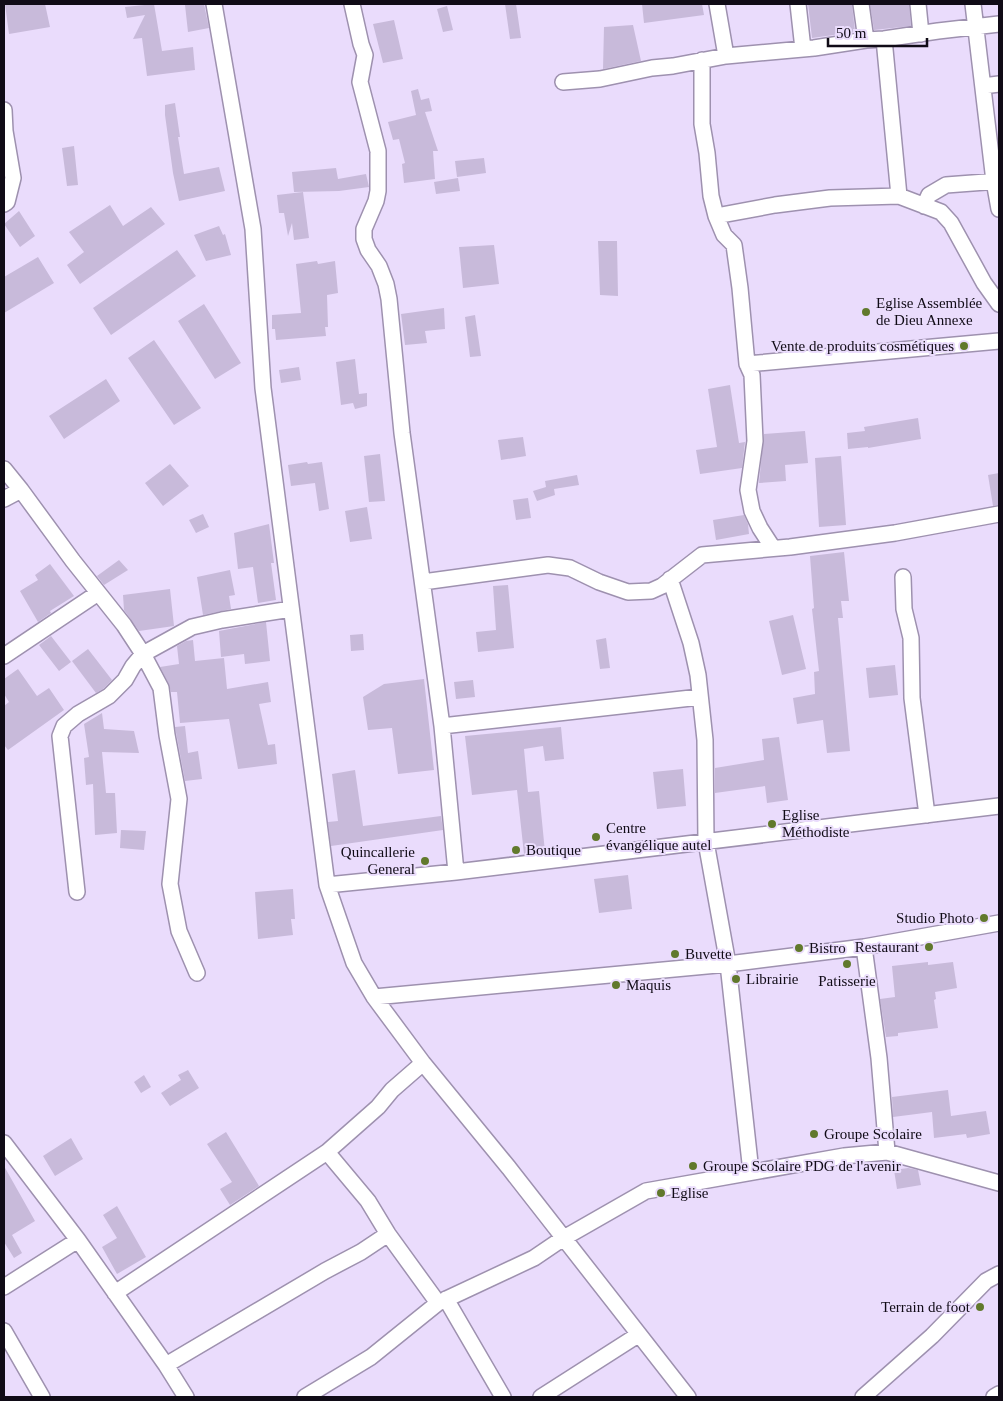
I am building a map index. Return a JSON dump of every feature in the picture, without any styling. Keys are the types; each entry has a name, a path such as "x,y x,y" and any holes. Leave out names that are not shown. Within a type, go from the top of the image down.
{"street":[{"path":"214,4 253,229 263,388 327,885 354,963 374,997 423,1063 509,1168 562,1239 688,1397"},
{"path":"352,4 360,44 365,55 360,82 378,151 378,191 376,201 364,229 364,239 368,250 379,266 389,299 402,433 442,726 456,872"},
{"path":"717,4 726,56"},
{"path":"798,4 803,49"},
{"path":"861,4 866,40"},
{"path":"918,4 921,34"},
{"path":"973,4 997,181 999,209"},
{"path":"563,82 600,79 726,56 803,49 999,24"},
{"path":"884,39 899,196"},
{"path":"702,60 702,124 707,153 710,196 724,235 734,245 747,364 752,375 755,441 748,490 752,511 773,548"},
{"path":"983,86 999,84"},
{"path":"4,110 5,131 13,178 7,202 4,204"},
{"path":"924,206 929,195 946,184 997,181"},
{"path":"716,216 776,205 830,198 899,196 941,212 952,223 984,283 999,304"},
{"path":"747,364 999,341"},
{"path":"4,469 73,561 124,624 161,688 167,736 179,800 170,884 179,931 197,973"},
{"path":"4,499 21,490"},
{"path":"423,582 548,565 570,568 599,582 628,592 651,591 662,586 702,555 895,534 999,514"},
{"path":"903,577 904,609 910,638 912,698 927,815"},
{"path":"670,579 695,659 698,675 704,740 706,842 728,964 752,1172"},
{"path":"4,656 98,593"},
{"path":"77,892 60,736 64,726 78,714 109,696 125,680 143,654 192,627 222,620 292,609"},
{"path":"442,726 700,697"},
{"path":"327,885 456,872 999,806"},
{"path":"374,997 728,964 864,947 999,923"},
{"path":"864,947 879,1058 887,1152"},
{"path":"115,1293 327,1152 378,1107 392,1090 423,1063"},
{"path":"4,1143 78,1240 166,1365 186,1397"},
{"path":"327,1152 368,1201 388,1234 442,1301 503,1397"},
{"path":"304,1397 371,1357 442,1301 534,1258 562,1239 646,1191 844,1156 887,1152 999,1183"},
{"path":"166,1365 325,1271 361,1252 388,1234"},
{"path":"4,1287 78,1240"},
{"path":"863,1397 932,1336 986,1281 999,1274"},
{"path":"4,1331 42,1397"},
{"path":"541,1397 638,1335"},
{"path":"994,1397 999,1394"}],"building":[{"path":"5,4 45,4 50,27 9,34"},
{"path":"154,4 162,51 193,47 195,70 147,76 142,38 133,39 145,15 127,18 125,7"},
{"path":"204,4 209,28 188,32 185,5"},
{"path":"505,4 516,4 521,38 510,39"},
{"path":"642,4 702,4 704,15 644,23"},
{"path":"808,4 852,4 855,32 812,38"},
{"path":"870,4 909,4 911,26 874,30"},
{"path":"447,6 453,30 443,32 437,9"},
{"path":"394,20 403,59 383,63 373,24"},
{"path":"633,25 641,61 603,69 604,27"},
{"path":"418,89 421,100 429,98 432,111 425,112 438,151 433,151 435,179 404,183 402,164 405,163 399,139 393,140 388,122 416,115 411,91"},
{"path":"175,103 184,174 219,167 225,191 179,201 165,115 165,105"},
{"path":"74,146 78,185 67,186 62,148"},
{"path":"484,158 486,173 457,177 455,161"},
{"path":"336,168 338,179 366,174 369,187 339,191 294,192 292,172"},
{"path":"458,178 460,191 436,194 434,182"},
{"path":"303,192 309,238 294,240 292,223 288,236 284,213 279,213 277,195"},
{"path":"110,205 123,226 151,207 165,224 80,284 67,265 84,252 69,232"},
{"path":"19,211 35,236 20,247 4,224"},
{"path":"219,226 223,235 225,234 231,255 206,261 194,235"},
{"path":"598,241 617,241 618,296 600,295"},
{"path":"494,245 499,284 463,288 459,247"},
{"path":"177,250 196,276 111,335 93,308"},
{"path":"38,257 54,283 4,313 4,277"},
{"path":"317,261 318,264 335,261 338,293 327,295 328,327 325,327 326,336 276,340 275,329 272,329 272,315 301,313 296,264"},
{"path":"204,304 241,363 215,379 178,321"},
{"path":"444,308 445,329 425,331 427,343 405,345 401,314"},
{"path":"475,315 481,356 470,357 465,317"},
{"path":"154,340 201,408 174,425 128,358"},
{"path":"355,359 359,394 367,393 367,406 355,409 353,403 341,405 336,362"},
{"path":"299,367 301,380 281,383 279,370"},
{"path":"106,379 120,401 64,439 49,416"},
{"path":"730,385 739,443 745,442 742,468 700,474 696,450 717,447 708,389"},
{"path":"918,418 921,439 868,448 848,449 847,433 865,431 864,427"},
{"path":"805,431 808,463 785,465 786,481 759,483 764,434"},
{"path":"523,437 526,456 501,460 498,440"},
{"path":"380,454 385,501 369,502 364,456"},
{"path":"841,456 846,525 819,527 815,458"},
{"path":"307,462 308,464 322,462 329,509 319,511 315,483 291,486 288,465"},
{"path":"170,464 189,486 163,506 145,483"},
{"path":"999,473 999,505 993,506 988,475"},
{"path":"577,475 579,485 554,489 555,495 537,501 533,491 546,487 545,481"},
{"path":"528,498 531,518 516,520 513,500"},
{"path":"367,507 372,539 350,542 345,511"},
{"path":"203,514 209,527 196,533 189,520"},
{"path":"744,515 748,524 749,534 716,540 713,520"},
{"path":"269,524 274,563 271,563 276,600 258,603 253,567 238,569 234,533"},
{"path":"844,552 849,601 841,601 843,618 838,618 850,751 827,753 823,720 797,724 793,698 815,694 814,672 819,671 812,609 814,608 810,556"},
{"path":"119,560 128,570 104,585 97,576"},
{"path":"50,564 74,596 50,611 51,613 38,622 20,591 38,580 35,575"},
{"path":"230,570 235,595 229,596 231,609 203,615 197,577"},
{"path":"508,585 514,648 478,652 476,632 496,630 493,586"},
{"path":"170,589 174,626 139,631 124,610 123,595"},
{"path":"793,615 806,669 782,675 769,621"},
{"path":"266,622 270,661 245,664 244,654 221,657 219,631"},
{"path":"363,634 364,650 351,651 350,635"},
{"path":"51,636 71,662 59,671 39,645"},
{"path":"606,638 610,668 600,669 596,640"},
{"path":"193,640 195,661 224,658 227,689 268,682 271,702 259,704 268,745 275,744 277,764 238,769 229,719 180,723 177,692 171,692 160,667 179,664 177,646 186,641"},
{"path":"88,649 112,680 96,693 72,661"},
{"path":"895,665 898,695 869,698 866,668"},
{"path":"18,669 37,696 49,688 64,710 8,750 4,745 4,706 9,702 4,694 4,679"},
{"path":"424,679 434,770 398,774 392,728 368,730 363,697 384,684"},
{"path":"473,680 475,697 456,699 454,682"},
{"path":"102,713 104,729 134,731 139,753 102,752 106,793 115,793 117,833 95,835 93,784 86,785 84,758 89,757 84,724"},
{"path":"185,726 188,753 198,751 202,779 185,781 175,727"},
{"path":"561,727 564,759 545,761 543,746 524,749 528,792 539,791 545,852 524,854 517,790 472,795 465,736"},
{"path":"779,737 788,800 767,803 765,786 715,793 715,768 764,760 762,739"},
{"path":"683,769 686,806 657,809 653,772"},
{"path":"355,770 363,826 441,816 443,830 331,846 328,822 338,821 332,774"},
{"path":"121,830 146,831 144,850 120,848"},
{"path":"628,875 632,909 599,913 594,879"},
{"path":"293,889 295,919 291,919 293,935 258,939 255,892"},
{"path":"928,962 928,965 953,962 957,988 935,992 936,999 934,1000 938,1028 898,1033 898,1036 886,1037 880,999 895,997 892,966"},
{"path":"188,1070 199,1088 170,1106 161,1093 181,1080 178,1075"},
{"path":"144,1075 151,1087 141,1093 134,1082"},
{"path":"948,1090 951,1116 986,1111 990,1134 967,1138 966,1134 934,1138 932,1112 893,1117 892,1097"},
{"path":"226,1132 259,1186 230,1205 220,1189 232,1182 207,1144"},
{"path":"71,1138 83,1159 55,1176 43,1156"},
{"path":"4,1166 35,1221 12,1235 22,1253 14,1258 4,1242"},
{"path":"908,1168 918,1170 921,1185 897,1189 894,1170"},
{"path":"117,1206 146,1257 117,1274 102,1247 117,1238 103,1215"}],"place":[{"name":"Eglise Assemblée de Dieu Annexe","path":"866,312"},
{"name":"Vente de produits cosmétiques","path":"964,346"},
{"name":"Eglise Méthodiste","path":"772,824"},
{"name":"Centre évangélique autel","path":"596,837"},
{"name":"Boutique","path":"516,850"},
{"name":"Quincallerie General","path":"425,861"},
{"name":"Studio Photo","path":"984,918"},
{"name":"Restaurant","path":"929,947"},
{"name":"Bistro","path":"799,948"},
{"name":"Buvette","path":"675,954"},
{"name":"Patisserie","path":"847,964"},
{"name":"Librairie","path":"736,979"},
{"name":"Maquis","path":"616,985"},
{"name":"Groupe Scolaire","path":"814,1134"},
{"name":"Groupe Scolaire PDG de l'avenir","path":"693,1166"},
{"name":"Eglise","path":"661,1193"},
{"name":"Terrain de foot","path":"980,1307"}]}
